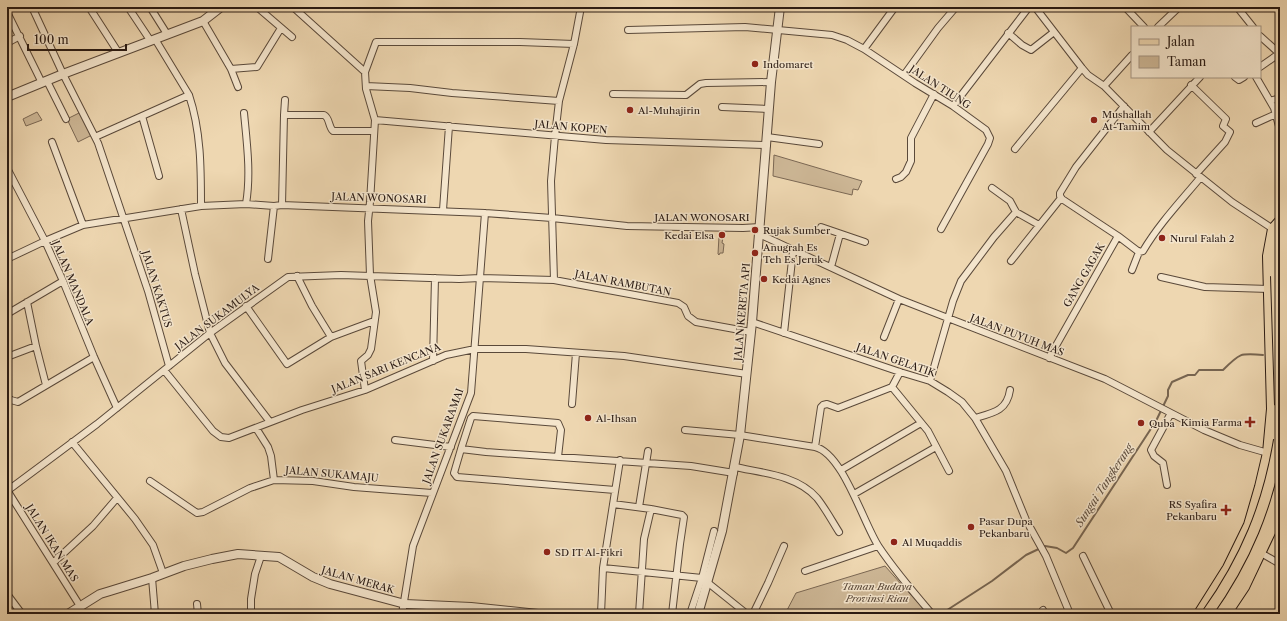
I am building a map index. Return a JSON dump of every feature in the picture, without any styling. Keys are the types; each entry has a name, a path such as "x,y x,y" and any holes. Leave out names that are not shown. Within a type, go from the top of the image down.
{"main road":[{"path":"1277,408 1271,341 1268,256 1273,229 1280,221"},
{"path":"1199,614 1225,573 1249,525 1268,453 1277,408 1276,276 1277,254 1280,243"},
{"path":"1271,341 1275,349 1276,364 1280,368"},
{"path":"1207,614 1235,572 1255,530 1272,477 1280,426"},
{"path":"1268,453 1280,440"},
{"path":"1216,614 1235,587 1247,566 1271,514 1280,486"},
{"path":"1226,614 1241,593 1280,511"}],"street":[{"path":"11,7 7,11 44,82 66,119"},
{"name":"JALAN KAKTUS","path":"32,7 63,74 95,137 148,291 167,368"},
{"path":"89,7 118,52"},
{"path":"128,7 153,40 189,96 197,125 201,153 201,206"},
{"path":"150,7 167,34"},
{"path":"7,97 118,52 203,21 221,7"},
{"path":"257,7 292,37"},
{"path":"293,7 365,72"},
{"path":"554,280 552,181 555,136 559,100 574,44 581,7"},
{"name":"JALAN KERETA API","path":"698,614 704,580 722,531 740,435 752,322 771,82 780,7"},
{"path":"864,50 895,7"},
{"path":"904,75 938,28 956,7"},
{"path":"953,106 1029,7"},
{"path":"1035,7 1088,75 1104,86 1166,150 1232,202 1273,229"},
{"path":"1125,7 1143,26"},
{"path":"1159,26 1179,7"},
{"path":"1237,7 1252,26"},
{"path":"203,21 231,69 238,87"},
{"name":"JALAN TIUNG","path":"628,30 745,27 832,35 847,40 953,106 986,130 990,138 941,229"},
{"path":"231,69 257,67 281,28"},
{"path":"1008,33 1022,45 1031,50 1054,32"},
{"path":"7,42 20,36"},
{"path":"1261,37 1280,54 1261,66"},
{"path":"365,390 361,361 368,355 371,349 376,312 370,275 368,221 375,120 366,86 365,72 376,41 574,44"},
{"path":"1104,86 1131,56"},
{"path":"1015,149 1082,68"},
{"path":"1149,132 1199,78"},
{"path":"1257,78 1277,112 1280,130"},
{"path":"613,94 686,95 700,84 706,83 771,82"},
{"path":"1132,270 1139,252 1143,251 1163,222 1173,212 1198,176 1225,142 1230,132 1223,126 1226,119 1191,85"},
{"path":"366,86 559,100"},
{"path":"896,179 905,174 911,161 911,138 934,94"},
{"path":"95,137 189,96"},
{"path":"1270,101 1280,98"},
{"path":"282,205 285,100"},
{"path":"1011,261 1060,198 1060,193 1076,167 1124,106"},
{"path":"722,107 769,109"},
{"path":"1256,123 1277,112"},
{"path":"244,114 249,163 249,188 246,204"},
{"path":"284,115 324,115 328,118 330,129 333,131 374,131"},
{"path":"142,116 159,176"},
{"name":"JALAN KOPEN","path":"375,120 606,140 767,141 819,144"},
{"path":"443,210 449,126"},
{"path":"52,142 83,225"},
{"name":"JALAN MANDALA","path":"7,168 45,241 63,280 94,357 117,408"},
{"path":"992,188 1010,202 1016,212 1039,225"},
{"name":"GANG GAGAK","path":"1049,358 1118,236 1060,198"},
{"name":"JALAN WONOSARI","path":"7,259 83,225 201,206 246,204 443,210 552,218 627,226 743,228 759,230"},
{"path":"268,259 274,206"},
{"path":"181,209 210,333 225,363 270,422"},
{"path":"930,381 953,300 961,281 994,237 1016,212"},
{"name":"JALAN SUKARAMAI","path":"402,614 413,546 432,492 452,447 471,393 485,213"},
{"path":"821,227 865,242"},
{"name":"JALAN PUYUH MAS","path":"759,230 792,251 899,299 1099,377 1204,430 1240,445 1268,453"},
{"path":"831,268 840,234"},
{"path":"1118,236 1139,252"},
{"path":"784,332 792,251"},
{"name":"JALAN SUKAMULYA","path":"7,491 117,408 210,333 288,277 370,275 459,279 480,278"},
{"path":"297,276 312,306 331,337"},
{"path":"1161,277 1205,287 1269,289"},
{"path":"433,360 435,278"},
{"name":"JALAN RAMBUTAN","path":"480,278 554,280 678,303 684,308 688,316 696,322 751,332"},
{"path":"7,314 63,280"},
{"path":"884,337 899,299"},
{"path":"27,302 46,385"},
{"path":"246,306 286,364 331,337 374,321"},
{"name":"JALAN GELATIK","path":"752,322 930,381 957,398 975,418 1006,471 1026,520 1046,556 1070,614"},
{"path":"7,357 36,346"},
{"name":"JALAN SARI KENCANA","path":"167,368 213,431 221,437 229,438 302,410 365,390 446,355 475,349 526,349 624,356 747,374"},
{"path":"572,404 576,353"},
{"path":"7,397 18,402 94,357"},
{"path":"815,446 821,408 823,404 838,408 892,387 900,372"},
{"path":"892,387 928,431 949,471"},
{"path":"975,418 989,414 1001,408 1007,402 1010,390"},
{"path":"1167,485 1163,463 1155,457 1151,450 1169,412"},
{"path":"558,457 561,430 558,423 473,416 471,418 454,473 457,477 615,490"},
{"path":"841,470 921,423"},
{"path":"256,428 268,447 271,456 274,480"},
{"path":"685,430 740,435 815,446 825,451 841,470 878,546 932,614"},
{"path":"395,440 452,447"},
{"path":"72,442 153,545 163,573"},
{"path":"854,494 936,447"},
{"path":"461,449 691,466 734,470 784,478 805,488 816,498 839,532"},
{"path":"639,507 648,451"},
{"path":"601,614 603,568 620,460"},
{"name":"JALAN SUKAMAJU","path":"150,481 197,512 206,510 250,488 274,480 313,481 354,487 432,492"},
{"name":"JALAN IKAN MAS","path":"7,491 80,606"},
{"path":"53,563 93,526 117,498"},
{"path":"613,504 651,508 682,515 684,517 672,614"},
{"path":"639,614 644,539 651,508"},
{"path":"690,614 704,580 714,531"},
{"path":"753,614 784,546"},
{"path":"805,571 878,546"},
{"path":"1261,553 1280,564"},
{"name":"JALAN MERAK","path":"68,614 100,594 152,578 163,573 238,554 279,557 313,577 330,584 404,604 538,614"},
{"path":"251,614 251,599 255,574 261,556"},
{"path":"1083,556 1111,614"},
{"path":"603,568 677,575 704,580 747,614"},
{"path":"152,578 155,614"},
{"path":"7,594 22,614"},
{"path":"197,604 198,614"}],"green space":[{"path":"37,112 42,120 26,126 23,119"},
{"path":"81,112 92,135 78,142 67,119"},
{"path":"774,155 862,181 858,190 853,189 852,195 773,176"},
{"path":"719,236 723,237 722,243 724,244 723,253 720,253 719,255 718,254"},
{"name":"Taman Budaya Provinsi Riau","path":"885,566 928,614 785,614 796,593"}],"waterway":[{"name":"Sungai Tangkerang","path":"941,614 992,581 1026,555 1045,546 1057,548 1066,553 1073,548 1156,421 1168,396 1168,390 1172,382 1188,375 1195,375 1199,370 1223,370 1233,360 1241,355 1263,355"}],"place":[{"name":"Indomaret","path":"755,64"},
{"name":"Al-Muhajirin","path":"630,110"},
{"name":"Mushallah At-Tamim","path":"1094,120"},
{"name":"Rujak Sumber","path":"755,230"},
{"name":"Kedai Elsa","path":"722,235"},
{"name":"Nurul Falah 2","path":"1162,238"},
{"name":"Anugrah Es Teh Es Jeruk","path":"755,253"},
{"name":"Kedai Agnes","path":"764,279"},
{"name":"Al-Ihsan","path":"588,418"},
{"name":"Kimia Farma","path":"1250,422"},
{"name":"Quba","path":"1141,423"},
{"name":"RS Syafira Pekanbaru","path":"1226,510"},
{"name":"Pasar Dupa Pekanbaru","path":"971,527"},
{"name":"Al Muqaddis","path":"894,542"},
{"name":"SD IT Al-Fikri","path":"547,552"}]}
